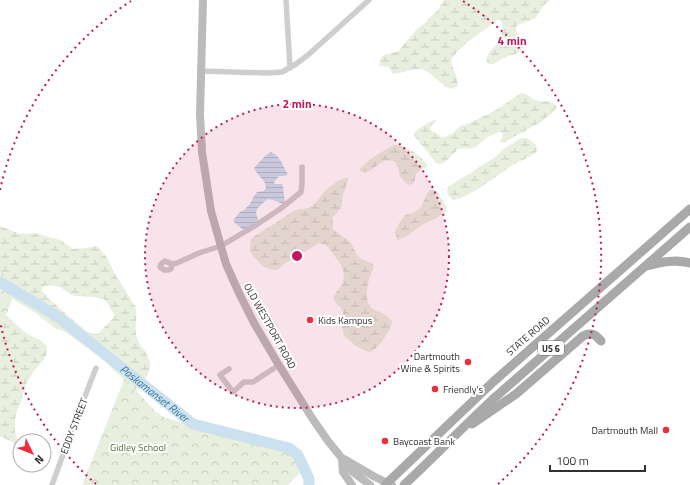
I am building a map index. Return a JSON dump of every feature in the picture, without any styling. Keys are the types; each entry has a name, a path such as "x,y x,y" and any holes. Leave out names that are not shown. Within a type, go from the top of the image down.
{"main road":[{"name":"OLD WESTPORT ROAD","path":"202,0 200,71 202,152 211,211 226,264 238,293 254,324 316,424 353,472 370,485"},
{"name":"STATE ROAD","path":"388,484 492,382 690,210"},
{"name":"US 6","path":"404,485 474,416 690,227"},
{"path":"646,266 669,261 690,263"},
{"path":"459,432 516,394 583,336 594,334 601,341"},
{"name":"OLD WESTPORT ROAD","path":"342,458 388,484"},
{"path":"342,458 343,472 352,485"}],"street":[{"path":"286,0 290,68"},
{"path":"200,71 282,72 308,55 369,0"},
{"path":"172,264 221,246 280,209 301,192 302,167"},
{"path":"229,369 220,375 233,392 244,382 253,382 279,365"},
{"name":"EDDY STREET","path":"52,485 96,368"}],"green space":[{"path":"444,0 550,0 543,6 536,18 516,26 517,33 523,46 518,53 501,59 494,64 488,64 488,56 498,42 501,34 502,25 500,20 497,20 463,46 453,56 451,61 458,83 454,88 451,89 426,71 414,69 393,74 389,67 379,66 382,57 386,54 399,50 417,29 438,10"},
{"path":"521,93 539,101 552,103 557,107 541,122 505,142 500,142 503,136 502,133 499,132 486,138 476,147 469,149 458,149 445,162 437,164 414,134 424,124 436,120 430,130 442,137 445,137 453,133 460,126 470,123 496,110"},
{"path":"521,138 527,138 535,144 538,150 466,196 453,200 448,195 448,187 494,158 504,149"},
{"path":"394,145 399,145 414,152 426,162 428,166 418,172 412,184 409,185 402,179 396,163 390,160 380,163 368,172 359,170 371,159"},
{"path":"349,177 342,198 341,208 333,217 333,229 351,243 357,255 361,259 373,264 374,268 367,289 368,301 373,309 386,315 392,321 391,327 384,338 371,352 363,350 344,336 342,327 343,312 333,298 343,282 344,273 340,263 327,246 319,243 277,270 264,267 252,255 250,249 251,239 295,211 311,207 330,187"},
{"path":"433,189 437,192 447,207 446,211 407,236 397,240 395,232 405,215 418,210 429,190"},
{"path":"0,226 20,234 37,233 60,240 73,249 96,246 107,258 135,306 137,338 150,362 148,375 135,390 102,359 68,334 56,329 37,314 0,291","holes":["49,285 60,287 76,296 104,299 114,314 114,317 98,334 93,334 86,331 49,299 42,291 42,288"]},
{"path":"0,270 16,290 0,330"},
{"path":"0,310 27,334 40,340 46,345 47,349 46,356 33,372 26,384 16,414 15,433 12,433 12,442 0,436"},
{"name":"Gidley School","path":"124,380 155,411 165,418 180,422 198,424 291,453 296,457 301,472 288,485 82,485"}],"water":[{"path":"271,152 277,156 288,174 285,176 279,176 274,182 275,184 282,184 283,186 285,204 268,199 257,209 256,213 258,221 248,229 242,229 233,220 250,204 257,192 264,191 266,188 265,182 254,168 266,155"}],"waterway":[{"name":"Paskamanset River","path":"0,282 57,316 193,424 289,448 298,455 309,479 309,485"}],"place":[{"name":"Kids Kampus","path":"310,320"},
{"name":"Dartmouth Wine & Spirits","path":"468,362"},
{"name":"Friendly's","path":"435,389"},
{"name":"Dartmouth Mall","path":"666,430"},
{"name":"Baycoast Bank","path":"385,441"}]}
